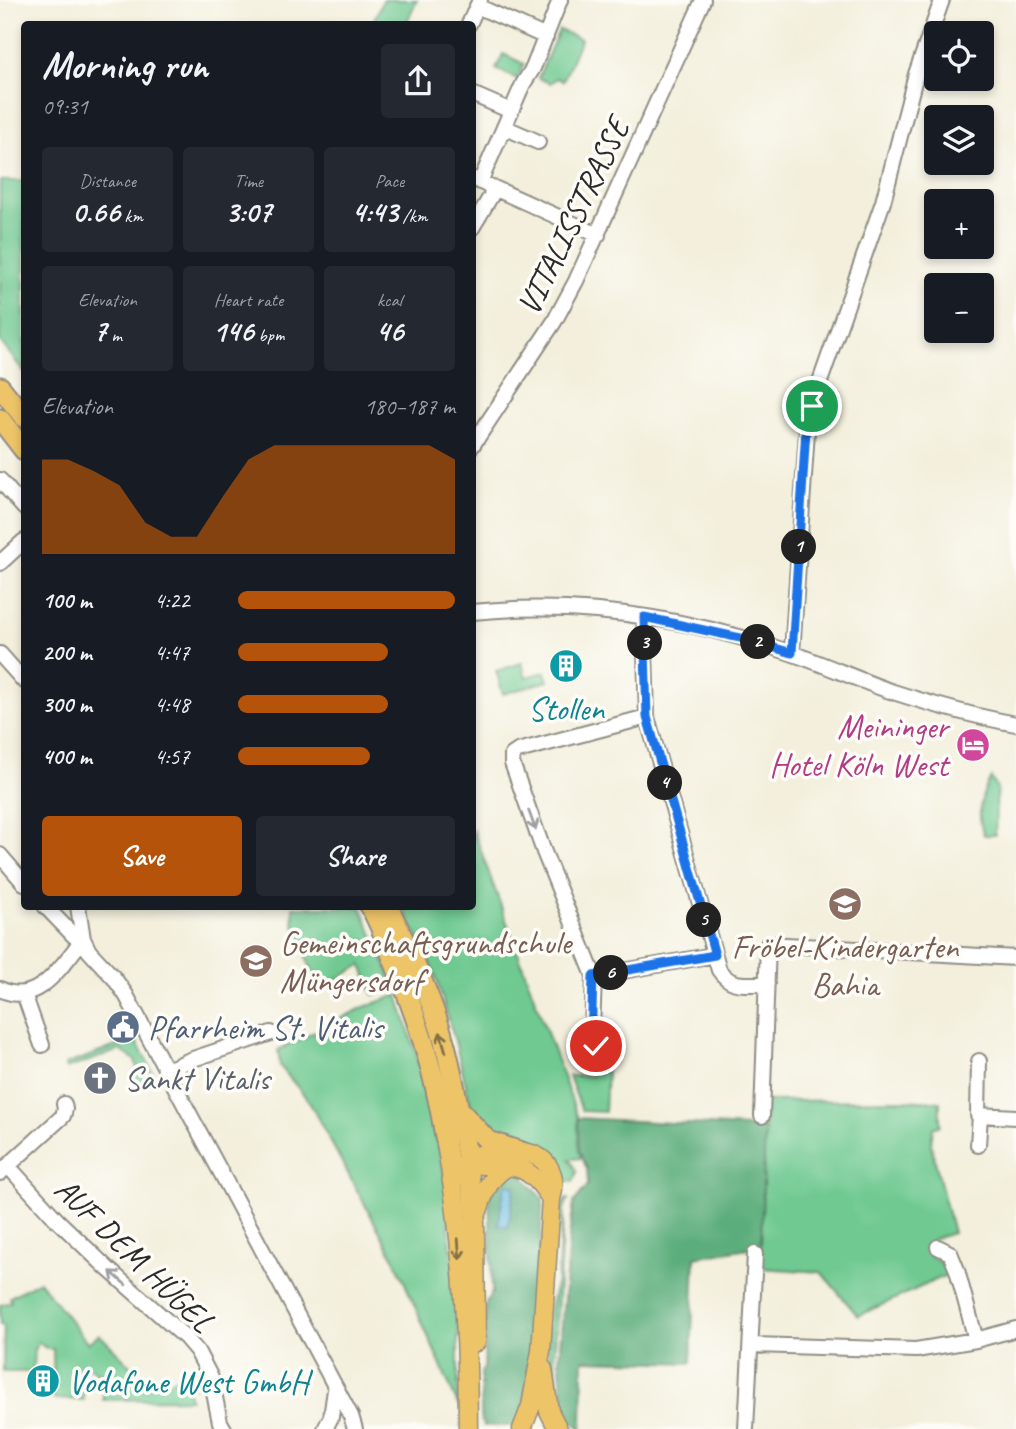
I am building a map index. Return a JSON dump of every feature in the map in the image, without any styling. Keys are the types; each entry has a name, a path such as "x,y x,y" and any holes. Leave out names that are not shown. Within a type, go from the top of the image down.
{"highway":[{"path":"0,387 21,413"},
{"path":"0,419 21,446"},
{"path":"372,910 407,993 424,1042 439,1095 445,1137"},
{"path":"390,910 421,976 444,1044 468,1161"},
{"path":"459,1108 488,1141 516,1159"}],"main road":[{"path":"445,1137 454,1154 468,1161"},
{"path":"445,1137 453,1182 468,1383 468,1429"},
{"path":"453,1182 468,1161 481,1155 516,1159 533,1155 551,1170 555,1185 551,1199 541,1351 531,1406 522,1429"},
{"path":"475,1219 485,1189 492,1178 516,1159"},
{"path":"468,1161 475,1219 476,1349 468,1383"},
{"path":"541,1351 548,1411 558,1429"}],"street":[{"path":"560,0 505,127 476,181 597,235"},
{"name":"VITALISSTRASSE","path":"476,440 554,322 597,235 703,0"},
{"path":"792,653 808,416 883,202 916,74 942,0"},
{"path":"470,21 479,3 546,37"},
{"path":"476,96 511,111"},
{"path":"505,127 538,142"},
{"path":"476,221 495,189"},
{"path":"0,480 21,504"},
{"path":"0,563 21,544"},
{"path":"476,612 534,608 609,612 644,617 745,639 792,653 898,693 966,714 1016,724"},
{"path":"644,617 647,717 719,970 726,980 732,983 767,984"},
{"path":"0,654 21,678"},
{"path":"611,1056 590,1055 593,1046 593,976 544,852 512,763 512,755 518,751 647,717"},
{"path":"0,855 21,880"},
{"path":"49,910 74,936 83,939"},
{"path":"79,910 83,939 89,951 122,989 335,1391 351,1416 355,1429"},
{"path":"0,989 11,995 24,994 43,986 83,939"},
{"path":"762,1116 768,944 1016,958"},
{"path":"593,976 715,955"},
{"path":"24,994 42,1045"},
{"path":"165,1071 271,1033"},
{"path":"978,1145 979,1061"},
{"path":"4,1169 63,1116 64,1104"},
{"path":"980,1115 1016,1117"},
{"name":"AUF DEM HÜGEL","path":"4,1169 197,1351 211,1378 220,1422 224,1429"},
{"path":"938,1247 950,1253 954,1262 976,1340"},
{"path":"746,1429 755,1254"},
{"path":"751,1345 916,1350 976,1340 1016,1329"},
{"path":"325,1429 331,1417 335,1391"}],"green space":[{"path":"383,0 417,0 407,21 373,21"},
{"path":"559,30 581,39 563,81 557,78 550,83 538,78"},
{"path":"503,54 524,64 517,79 496,69"},
{"path":"0,181 21,181 21,368 0,341"},
{"path":"522,663 526,677 545,672 548,681 503,694 496,671"},
{"path":"991,778 997,788 995,835 984,835 980,806"},
{"path":"476,837 578,1118 581,1158 570,1159 577,1172 573,1182 566,1181 560,1173 487,1134 473,1115 455,1041 434,972 404,910 476,910"},
{"path":"293,910 362,910 395,987 374,995 361,965 322,988 306,959"},
{"path":"398,995 426,1085 445,1179 458,1328 458,1405 394,1258 308,1100 280,1066 278,1050 364,1007"},
{"path":"135,1039 155,1076 133,1086 130,1077 137,1068 135,1060 120,1050 66,1069 65,1065"},
{"path":"592,1070 607,1071 605,1112 582,1111 569,1076 591,1076"},
{"path":"765,1101 940,1102 940,1125 933,1128 931,1145 953,1233 933,1239 929,1246 930,1255 953,1272 858,1316 821,1272 760,1268"},
{"path":"578,1118 765,1128 761,1246 695,1257 691,1363 583,1360 582,1429 565,1417 559,1359 574,1202 588,1185 587,1169 579,1151"},
{"path":"518,1171 543,1199 536,1309 525,1410 519,1426 484,1426 481,1421 481,1373 484,1368 486,1302 492,1292 489,1198 494,1181"},
{"path":"566,1199 554,1358 562,1421 555,1415 548,1349 550,1309 557,1280 562,1205"},
{"path":"39,1281 88,1343 99,1334 138,1373 129,1385 167,1383 195,1369 199,1378 198,1386 187,1388 190,1399 103,1400 104,1373 97,1373 87,1366 84,1373 84,1400 54,1399 53,1349 47,1349 38,1342 34,1350 33,1372 3,1372 4,1326 0,1325 0,1305 11,1302 10,1297"}],"water":[{"path":"505,1184 515,1186 508,1227 498,1225"}],"place":[{"name":"Stollen","path":"566,666"},
{"name":"Meininger Hotel Köln West","path":"973,745"},
{"name":"Fröbel-Kindergarten Bahia","path":"845,904"},
{"name":"Gemeinschaftsgrundschule Müngersdorf","path":"256,961"},
{"name":"Pfarrheim St. Vitalis","path":"123,1027"},
{"name":"Sankt Vitalis","path":"100,1078"},
{"name":"Vodafone West GmbH","path":"43,1381"}],"route":[{"path":"596,1046 591,1046 593,976 715,955 647,717 644,617 721,633 792,653 806,429 812,406"}]}
